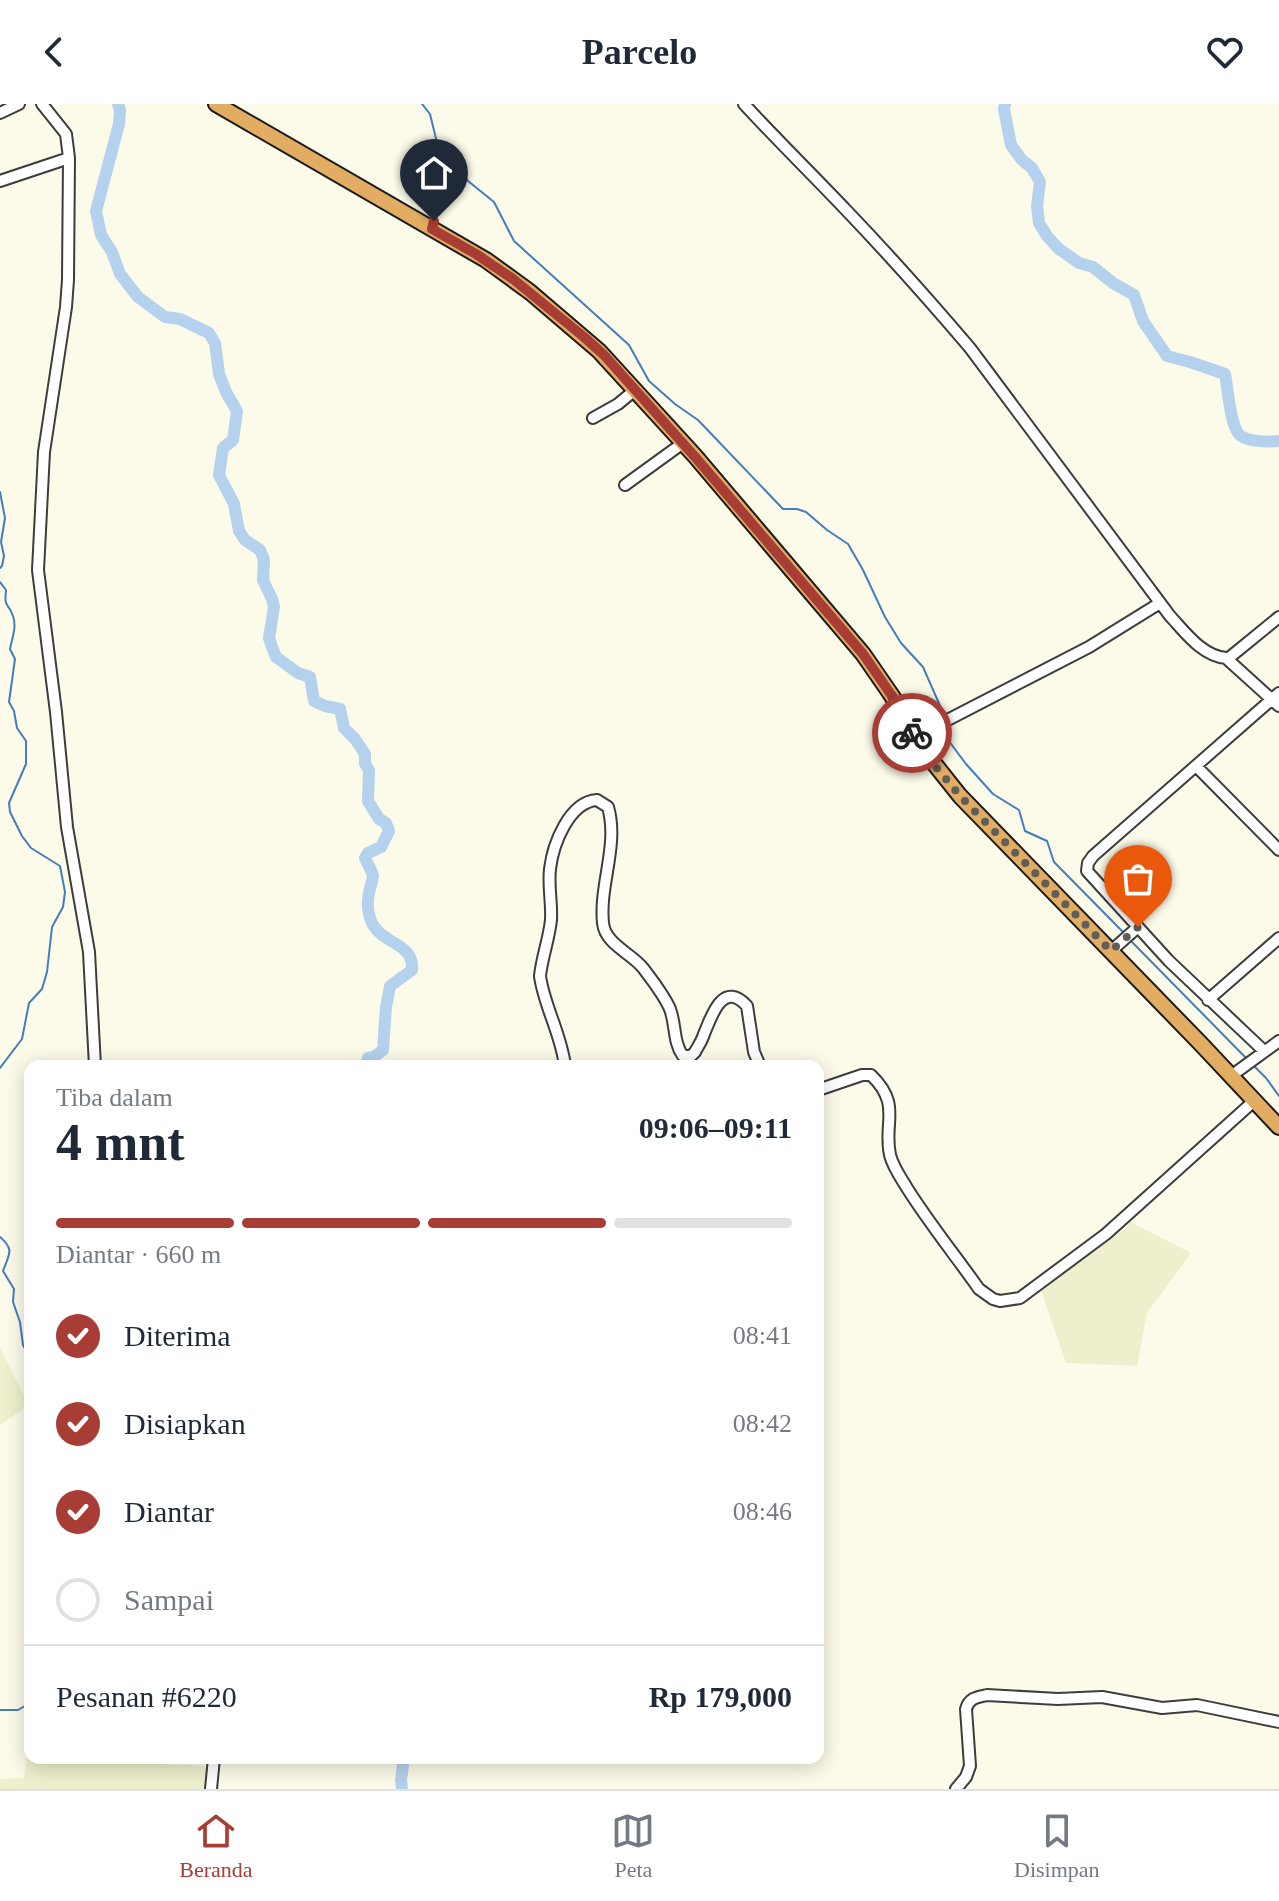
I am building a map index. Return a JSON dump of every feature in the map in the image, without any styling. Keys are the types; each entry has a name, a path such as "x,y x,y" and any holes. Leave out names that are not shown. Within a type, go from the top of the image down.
{"highway":[{"path":"216,104 433,225"},
{"path":"233,104 433,225 610,349 863,654 892,696 924,734 938,770 960,796 1116,946 1279,1115"},
{"path":"588,335 683,443 700,456"},
{"path":"1236,1072 1254,1101 1279,1127"}],"street":[{"path":"0,113 19,104"},
{"path":"42,104 66,134 69,158 68,280 44,452 38,570 67,827 89,952 95,1060"},
{"path":"744,104 846,210 962,339 1184,631 1205,650 1226,658 1279,617"},
{"path":"0,181 69,158"},
{"path":"593,418 635,390"},
{"path":"625,485 683,443"},
{"path":"924,734 1089,647 1160,603"},
{"path":"1226,658 1238,671 1277,699 1093,856 1088,863 1088,874 1135,930 1260,1054"},
{"path":"1196,766 1279,850"},
{"path":"564,1060 540,976 551,917 550,870 560,837 576,809 583,803 597,800 608,807 611,821 602,910 605,933 638,963 667,1004 683,1056 691,1056 695,1052 718,1003 729,998 742,1002 749,1013 757,1060"},
{"path":"1116,946 1135,930"},
{"path":"1208,1000 1279,938"},
{"path":"1236,1072 1279,1041"},
{"path":"824,1088 862,1075 875,1078 889,1100 889,1147 896,1170 979,1289 993,1299 1005,1301 1020,1298 1106,1234 1254,1101"},
{"path":"956,1789 969,1770 966,1709 970,1700 976,1697 1102,1697 1162,1708 1197,1705 1279,1722"},
{"path":"211,1789 213,1764"}],"green space":[{"path":"1130,1222 1191,1253 1147,1313 1137,1366 1066,1363 1041,1290"},
{"path":"0,1348 24,1395 24,1408 0,1425"},
{"path":"26,1764 157,1764 208,1768 206,1789 0,1789 0,1779 24,1778"}],"waterway":[{"path":"118,104 119,124 96,211 101,235 112,252 120,274 138,297 165,317 180,319 209,333 215,343 219,374 237,411 233,440 223,448 219,475 234,504 239,531 245,540 260,550 264,560 263,580 274,607 269,638 272,647 276,657 298,673 310,677 314,701 340,709 344,728 365,754 365,764 369,770 368,801 389,831 381,847 368,853 365,858 373,876 368,897 369,912 378,932 408,954 412,970 390,986 383,1050 368,1060"},
{"path":"422,104 430,114 439,151 494,202 514,241 629,345 649,381 698,420 783,509 806,512 848,544 885,617 901,643 923,667 941,708 940,719"},
{"path":"1005,104 1011,145 1040,182 1037,206 1039,223 1047,236 1079,263 1093,267 1134,295 1143,321 1167,356 1225,374 1232,417 1241,436 1279,441"},
{"path":"0,492 5,518 1,542 4,556 0,568"},
{"path":"0,582 6,590 6,603 14,620 10,649 15,659 9,702 17,728 26,741 26,764 9,803 10,812 31,848 60,866 65,892 63,907 52,927 42,989 29,1003 22,1039 0,1068"},
{"path":"940,729 993,794 1019,810 1025,831 1047,841 1054,862 1124,933"},
{"path":"1131,941 1247,1059"},
{"path":"1254,1066 1279,1096"},
{"path":"0,1237 9,1249 3,1271 14,1289 13,1302 24,1347"},
{"path":"0,1710 18,1710 24,1706"},
{"path":"402,1789 403,1764"}],"way so far":[{"path":"912,733 960,796 1111,951 1138,927"}],"route":[{"path":"434,221 432,229 513,279 604,355 863,654 881,678 912,733"}]}
